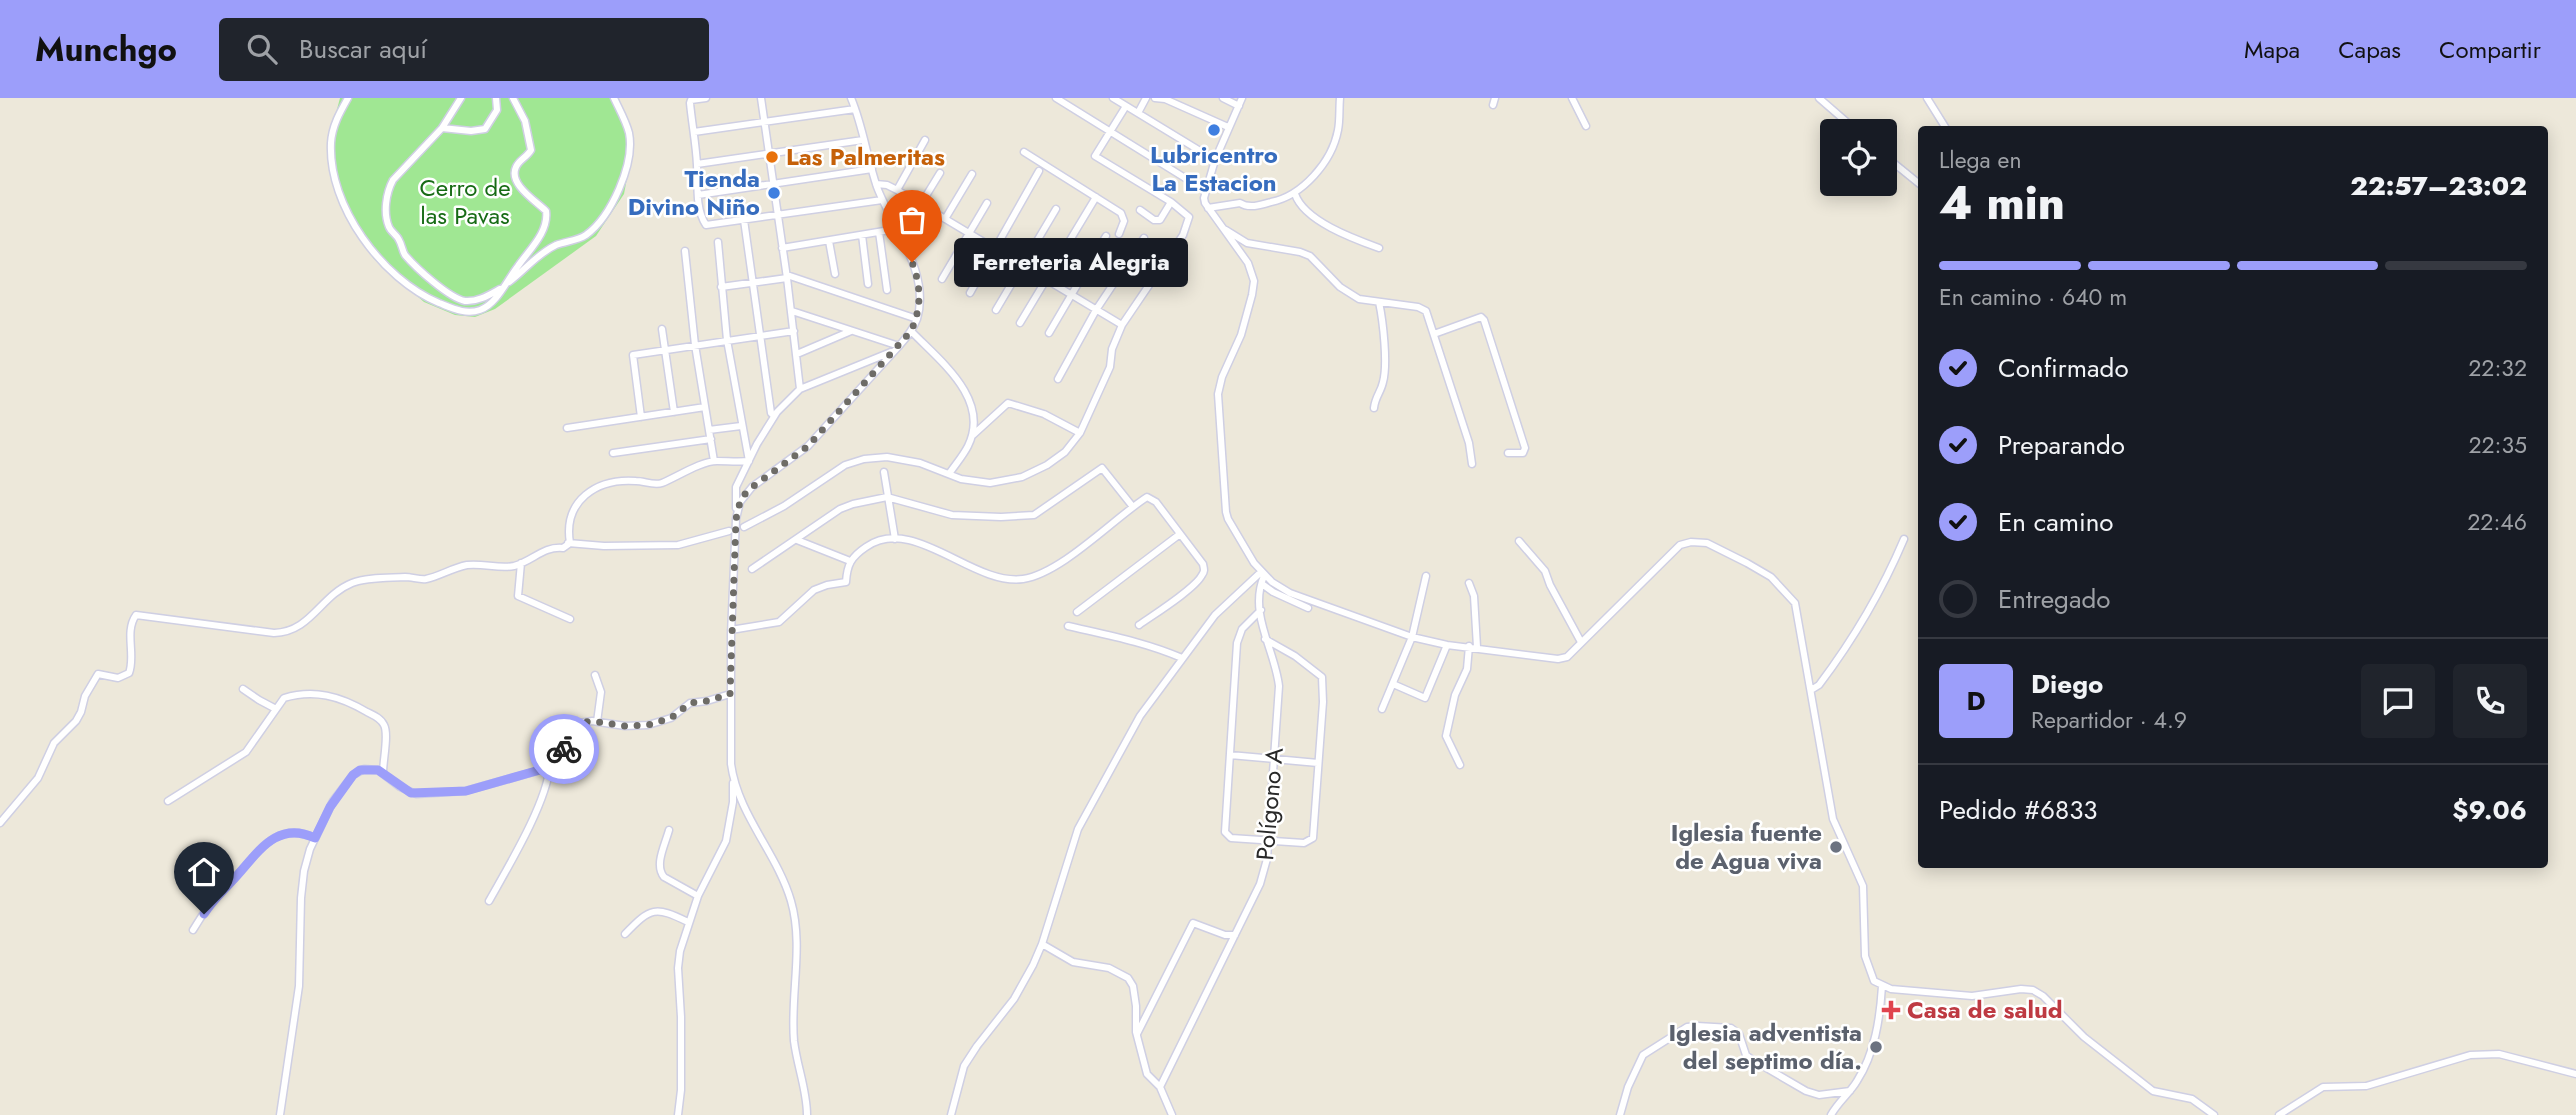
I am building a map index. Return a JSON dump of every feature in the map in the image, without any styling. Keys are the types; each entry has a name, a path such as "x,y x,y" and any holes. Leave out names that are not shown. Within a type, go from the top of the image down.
{"street":[{"path":"348,98 336,118 331,143 343,203 358,231 383,264 428,298 455,310 480,310 494,300 546,227 546,211 518,184 515,176 517,164 531,149 525,121 513,98"},
{"path":"461,98 442,128 393,180 388,188 386,201 390,229 399,240 403,253 420,270 465,301 482,299 502,288 530,261 555,246 583,237 594,229 620,186 629,150 629,134 614,98"},
{"path":"442,128 471,131 485,129 497,110 496,98"},
{"path":"706,98 691,100 698,195 706,225 882,200"},
{"path":"761,98 774,183 776,216 792,311 800,389"},
{"path":"736,519 740,502 747,491 808,446 896,349 917,319 920,297 918,278 876,184 851,98"},
{"path":"1055,98 1206,191"},
{"path":"1113,98 1215,160"},
{"path":"1138,113 1146,98"},
{"path":"1155,98 1168,100 1228,127"},
{"path":"1223,98 1240,102 1215,160 1205,203 1248,263 1254,281 1241,335 1222,377 1218,394 1223,488 1228,519 1263,574 1290,593 1412,637 1447,645 1558,659 1567,657 1680,545 1701,542 1747,562 1771,577 1790,596 1796,607 1799,637 1833,819 1863,886 1866,964 1874,981 1882,986 1904,991 1972,996 2021,989 2033,990 2043,996 2084,1037 2153,1091 2192,1100 2214,1115"},
{"path":"1208,208 1240,203 1244,206 1258,206 1295,194 1323,164 1331,149 1338,132 1340,98"},
{"path":"1572,98 1586,126"},
{"path":"1819,98 1843,119"},
{"path":"1927,98 1944,126"},
{"path":"744,527 784,506 845,465 864,459 887,457 920,463 961,478 990,483 1022,477 1047,465 1065,452 1080,433 1110,367 1112,349 1122,325 1186,228 1189,217 1171,202 1097,158 1095,153 1126,106"},
{"path":"694,132 855,109"},
{"path":"697,163 863,139"},
{"path":"897,190 925,140"},
{"path":"1024,152 1121,213 1124,221 1119,234"},
{"path":"1897,166 1918,183"},
{"path":"698,195 872,169"},
{"path":"970,293 1039,171"},
{"path":"921,204 940,173"},
{"path":"945,219 972,174"},
{"path":"876,184 887,184 1122,325"},
{"path":"1295,194 1304,211 1350,237 1379,248"},
{"path":"1020,323 1097,197"},
{"path":"1140,211 1154,220 1160,220 1171,202"},
{"path":"942,279 986,203"},
{"path":"996,310 1056,209"},
{"path":"744,220 759,336 771,413 774,416"},
{"path":"782,248 896,229"},
{"path":"1224,229 1247,243 1310,256 1351,295 1359,299 1422,309 1426,312 1469,443 1472,464"},
{"path":"879,232 887,290"},
{"path":"862,235 868,284"},
{"path":"1049,333 1106,236"},
{"path":"1058,379 1096,310 1144,237"},
{"path":"829,241 835,274"},
{"path":"718,242 727,340 749,461"},
{"path":"685,251 695,345 714,461"},
{"path":"721,287 787,277 917,319"},
{"path":"1374,408 1376,396 1382,386 1385,365 1379,302"},
{"path":"792,311 896,349"},
{"path":"1434,334 1481,317 1484,320 1525,448 1523,453 1508,453"},
{"path":"662,329 674,412"},
{"path":"642,417 633,355 794,331"},
{"path":"797,354 851,331"},
{"path":"911,331 966,390 973,406 974,423 968,446 949,474"},
{"path":"807,1115 794,1041 796,945 793,910 784,882 746,812 734,781 731,764 731,630 736,487 774,416 800,389 896,349"},
{"path":"971,436 1009,403 1044,414 1080,433"},
{"path":"567,428 705,407"},
{"path":"709,430 741,425"},
{"path":"613,453 711,439"},
{"path":"570,543 569,519 573,508 588,493 606,483 635,480 662,483 685,470 714,461 749,461"},
{"path":"752,569 841,509 853,503 887,497 952,515 1034,515 1102,468 1133,507"},
{"path":"884,472 895,539"},
{"path":"731,630 779,622 814,590 827,584 846,582 846,567 870,544 895,539 932,548 988,575 1023,579 1044,572 1063,560 1147,497 1153,498 1203,564 1204,571 1202,577 1190,587 1139,625"},
{"path":"557,544 678,545 729,531"},
{"path":"1077,612 1180,534"},
{"path":"1811,690 1819,685 1863,620 1891,570 1904,539"},
{"path":"797,540 850,561"},
{"path":"1519,541 1545,571 1581,642"},
{"path":"0,823 38,778 54,743 76,721 98,674 104,673 118,678 129,673 132,664 132,620 136,615 289,633 302,625 323,602 350,584 362,580 406,577 426,579 449,569 468,565 513,566 552,547 563,548 570,543"},
{"path":"521,563 518,596 570,619"},
{"path":"951,1115 964,1066 1014,999 1042,944 1078,829 1140,716 1215,615 1263,574"},
{"name":"Polígono A","path":"1160,1087 1260,884 1267,859 1279,686 1277,670 1265,639 1261,610 1263,574"},
{"path":"1382,709 1412,637 1426,576"},
{"path":"1460,765 1446,736 1455,695 1467,669 1473,647 1474,596 1469,583"},
{"path":"1262,584 1308,608"},
{"path":"1261,610 1242,629 1237,643 1225,832 1231,838 1304,843 1313,838 1323,702 1322,677 1295,656 1265,639"},
{"path":"1068,625 1132,640 1182,658"},
{"path":"1393,684 1425,698 1447,645"},
{"path":"595,676 600,692 597,722"},
{"path":"243,688 276,709"},
{"path":"168,801 246,752 288,696 327,694 352,703 380,719 386,732 383,773"},
{"path":"280,1115 299,986 302,884 307,859 330,807 353,775 363,769 378,770 400,787 416,793 466,791 550,765 557,759 580,723 648,725 671,718 690,703 730,694"},
{"path":"1230,755 1318,763"},
{"path":"489,901 520,845 549,778 550,765"},
{"path":"678,1115 681,1090 681,1017 678,968 688,922 726,841 734,781"},
{"path":"669,830 659,866 660,873 698,896"},
{"path":"194,930 214,898 231,883 260,847 271,839 294,832 303,832 315,838"},
{"path":"625,934 640,918 656,910 688,922"},
{"path":"1136,1035 1193,923 1225,935 1235,935"},
{"path":"1042,944 1073,962 1109,968 1128,978 1133,986 1136,1035 1147,1074 1160,1087 1172,1115"},
{"path":"1831,1115 1866,1064 1875,1034 1882,986"},
{"path":"1620,1115 1628,1087 1643,1055 1687,1027 1731,1028 1739,1034 1746,1055 1806,1091 1819,1095 1850,1091"},
{"path":"2279,1115 2323,1087 2373,1084 2470,1055 2499,1054 2576,1074"}],"green space":[{"name":"Cerro de las Pavas","path":"340,98 618,98 634,140 624,194 596,236 495,309 475,317 455,315 424,302 374,259 354,231 342,207 327,147"}],"way so far":[{"path":"564,749 574,730 586,721 625,726 648,725 671,718 690,703 730,694 736,519 740,502 747,491 791,460 832,422 911,331 917,319 920,297 918,278 912,262"}],"place":[{"name":"Lubricentro La Estacion","path":"1214,130"},
{"name":"Las Palmeritas","path":"772,157"},
{"name":"Tienda Divino Niño","path":"774,193"},
{"name":"Ferreteria Alegria","path":"912,262"},
{"name":"Iglesia fuente de Agua viva","path":"1836,847"},
{"name":"Casa de salud","path":"1891,1010"},
{"name":"Iglesia adventista del septimo día.","path":"1876,1047"}],"route":[{"path":"204,914 214,898 231,883 260,847 271,839 294,832 303,832 315,838 330,807 353,775 360,770 378,770 411,793 466,791 543,769 557,759 564,749"}]}
